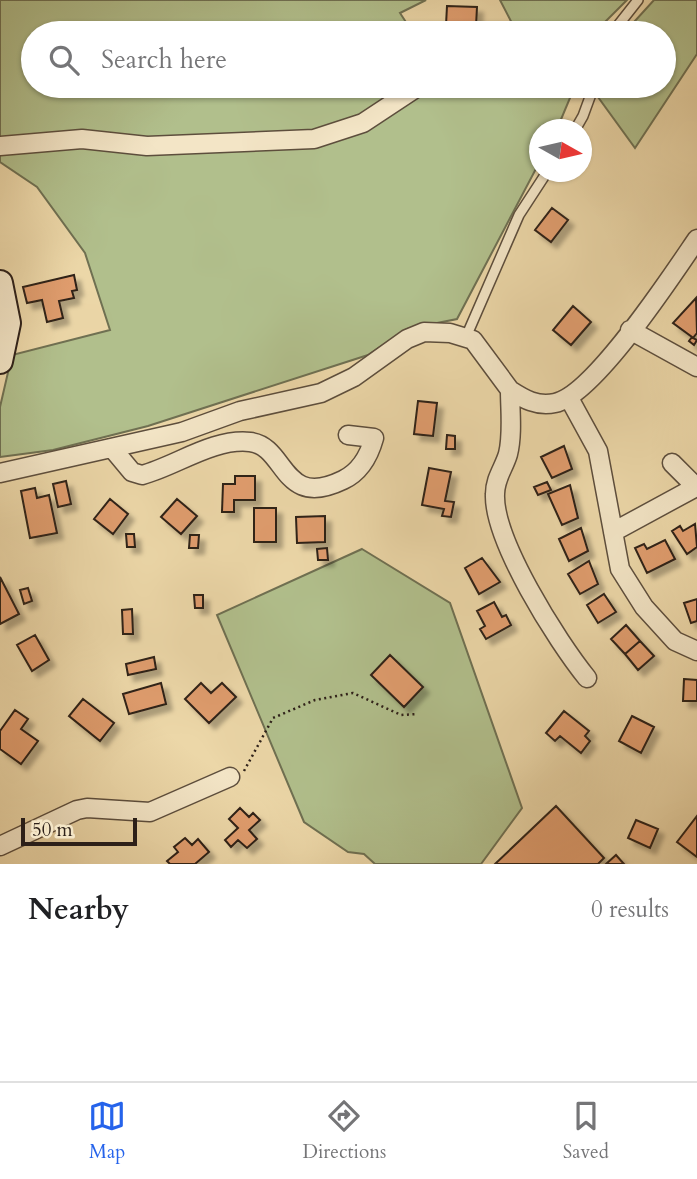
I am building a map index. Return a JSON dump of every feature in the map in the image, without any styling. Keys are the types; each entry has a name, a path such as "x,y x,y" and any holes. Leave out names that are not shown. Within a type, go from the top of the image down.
{"street":[{"path":"0,146 82,139 146,146 314,139 363,123 401,98"},
{"path":"0,473 182,432 240,411 321,393 354,377 407,339 435,330 466,337 483,350 510,390 528,402 555,403 569,398 593,375 697,239"},
{"path":"0,283 8,323 0,362"},
{"path":"630,330 697,367"},
{"path":"510,390 510,439 507,455 499,472 495,507 540,612 587,678"},
{"path":"569,398 598,451 620,569 629,585 675,641 697,651"},
{"path":"112,448 132,472 142,475 214,447 250,442 262,445 288,478 314,488 345,479 367,458 374,438 348,435"},
{"path":"613,532 696,487 672,463"},
{"path":"0,846 87,807 150,812 230,777"}],"lane":[{"path":"621,21 638,0"},
{"path":"581,119 590,98"},
{"path":"466,337 519,215 540,182"}],"path":[{"path":"230,777 241,775 255,756 272,718 315,700 353,693 401,715 417,714"}],"green space":[{"path":"0,0 426,0 400,13 405,21 21,21 21,98 570,98 561,119 529,119 529,182 457,319 407,329 368,355 148,426 53,450 0,457 0,407 12,355 110,330 85,253 37,187 0,162"},
{"path":"500,0 627,0 606,21 511,21"},
{"path":"654,0 697,0 697,54 676,86 676,21 635,21"},
{"path":"599,98 668,98 635,148"},
{"path":"362,549 450,603 522,808 481,864 375,864 364,854 348,852 304,822 217,615"}],"building":[{"path":"447,6 477,7 476,21 446,21"},
{"path":"552,208 568,220 551,242 535,230"},
{"path":"74,275 77,290 72,291 74,298 59,301 63,318 47,322 42,300 27,303 23,287"},
{"path":"696,298 697,333 693,338 697,340 694,345 689,341 692,337 673,323"},
{"path":"573,306 591,322 571,345 553,330"},
{"path":"418,401 437,403 433,436 414,434"},
{"path":"447,435 455,436 455,449 446,449"},
{"path":"564,446 572,469 552,478 541,457"},
{"path":"429,468 451,472 445,501 454,502 451,517 442,516 444,509 422,505"},
{"path":"235,476 255,476 255,500 234,500 234,512 222,512 223,484 235,484"},
{"path":"66,481 71,504 58,507 53,484"},
{"path":"547,482 551,490 538,495 534,487"},
{"path":"570,485 578,518 562,525 548,494"},
{"path":"35,488 37,498 49,495 57,533 30,538 21,491"},
{"path":"110,499 128,514 113,534 94,519"},
{"path":"177,499 197,516 181,534 161,517"},
{"path":"254,508 276,508 276,542 254,542"},
{"path":"325,516 325,542 297,543 296,517"},
{"path":"695,524 697,547 687,554 672,531 680,526 683,531"},
{"path":"581,528 588,551 569,561 559,539"},
{"path":"126,534 134,534 135,547 127,547"},
{"path":"190,535 199,535 198,548 189,548"},
{"path":"665,540 675,559 647,573 635,548 644,544 647,549"},
{"path":"327,548 328,560 318,560 317,549"},
{"path":"482,558 500,582 479,594 465,568"},
{"path":"589,561 598,584 580,594 568,574"},
{"path":"0,577 19,614 0,624"},
{"path":"28,588 32,601 24,604 20,590"},
{"path":"604,594 616,612 598,623 587,605"},
{"path":"194,595 203,595 203,608 195,608"},
{"path":"697,599 697,621 691,623 684,603"},
{"path":"494,602 502,617 506,615 511,625 486,639 480,629 485,626 477,611"},
{"path":"132,609 133,634 123,634 122,610"},
{"path":"626,625 640,641 625,654 611,639"},
{"path":"35,635 49,660 32,671 17,645"},
{"path":"640,641 654,656 638,670 625,654"},
{"path":"390,655 423,687 404,707 371,675"},
{"path":"154,657 156,669 128,675 126,664"},
{"path":"684,679 697,680 697,701 683,701"},
{"path":"161,683 166,704 129,714 123,694"},
{"path":"201,683 211,693 222,683 236,697 209,723 185,699"},
{"path":"83,699 114,723 100,741 69,716"},
{"path":"15,710 28,719 21,729 38,741 21,764 0,749 0,731"},
{"path":"564,711 589,731 585,736 590,741 581,753 560,736 555,741 546,733"},
{"path":"632,716 654,727 641,753 619,741"},
{"path":"556,806 604,858 598,864 495,864"},
{"path":"240,808 249,817 253,813 260,820 249,830 257,839 247,848 238,840 231,847 225,840 238,828 229,819"},
{"path":"697,816 697,857 677,842"},
{"path":"636,820 658,829 650,848 628,838"},
{"path":"185,838 192,845 198,839 209,852 195,864 170,864 167,861 178,852 174,847"},
{"path":"616,855 624,864 606,864"}]}
